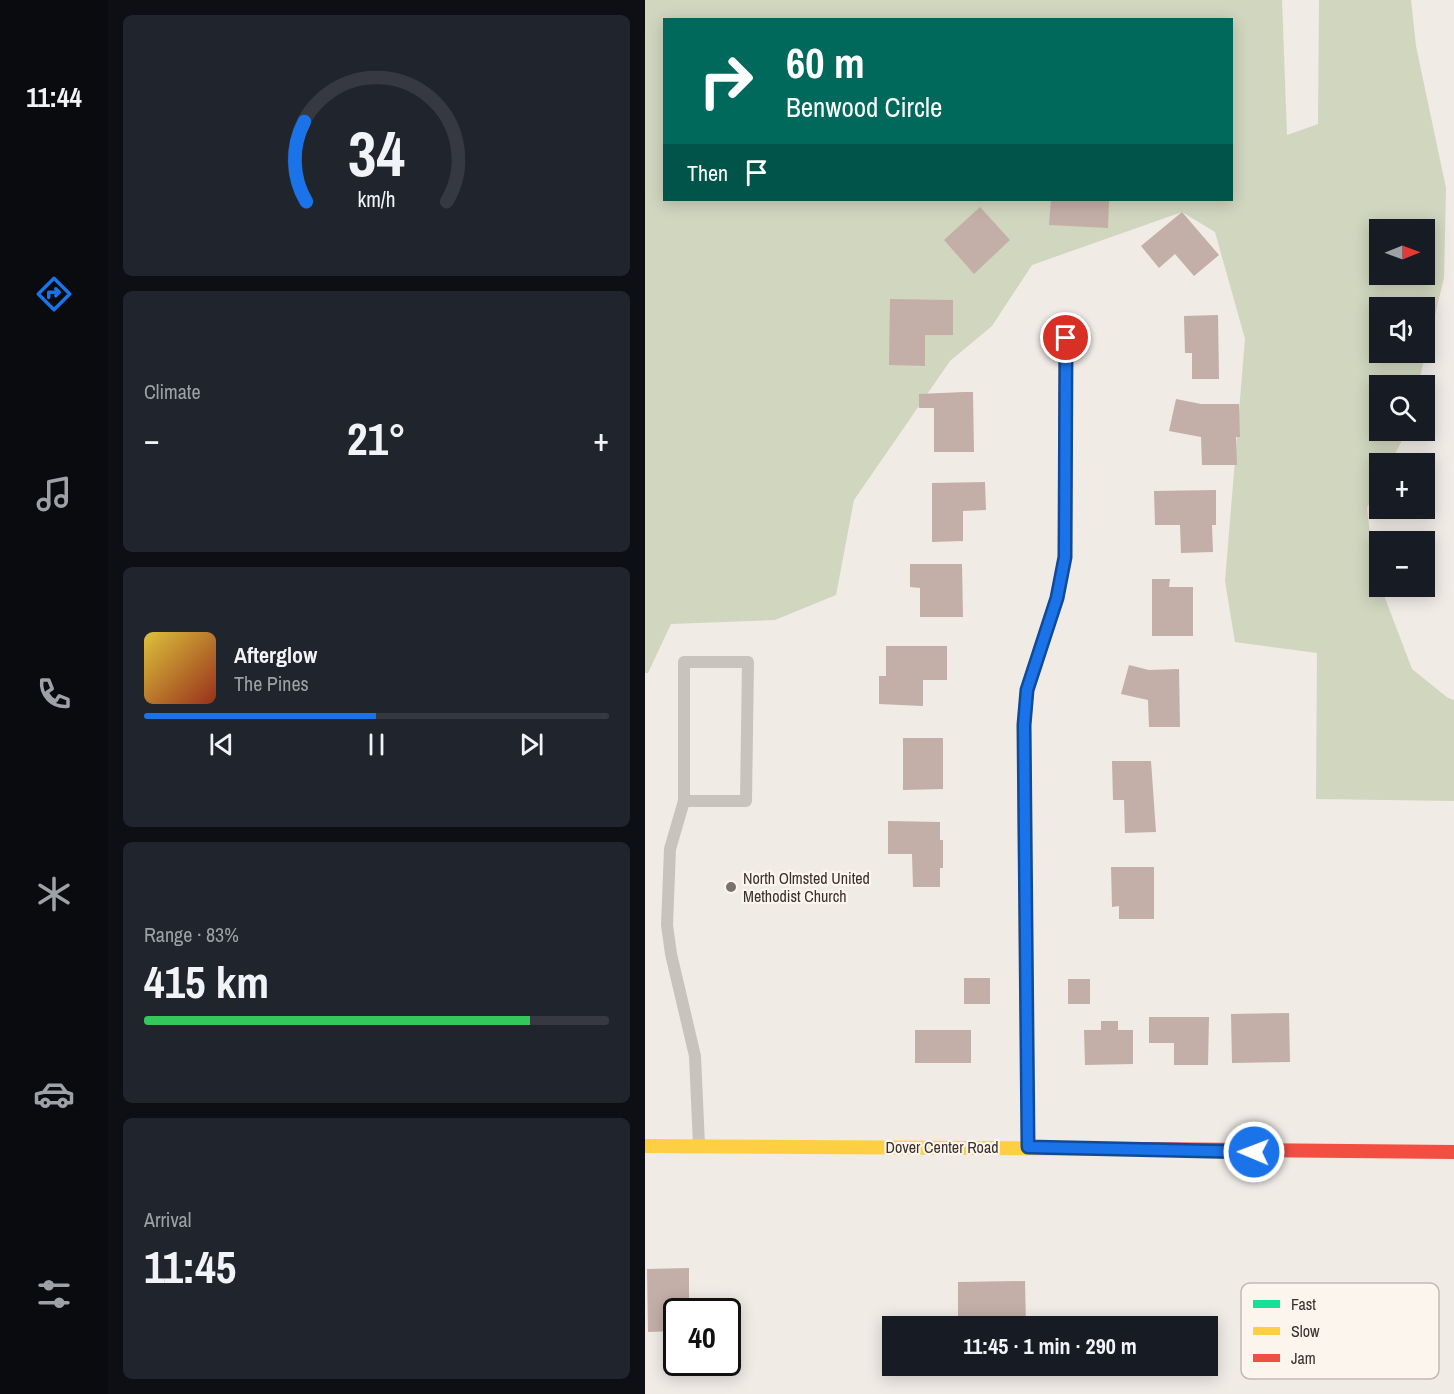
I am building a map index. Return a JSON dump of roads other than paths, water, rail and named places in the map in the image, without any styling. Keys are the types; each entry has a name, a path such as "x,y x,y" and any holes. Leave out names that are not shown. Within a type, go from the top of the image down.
{"street":[{"path":"1028,1147 1024,725 1027,690 1057,598 1065,557 1066,338"},
{"name":"Dover Center Road","path":"645,1146 1028,1147 1277,1152 1454,1152"}],"lane":[{"path":"684,801 746,801 748,662 684,662 684,801 670,849 667,925 673,963 695,1056 699,1146"}],"place":[{"name":"North Olmsted United Methodist Church","path":"731,887"}]}
